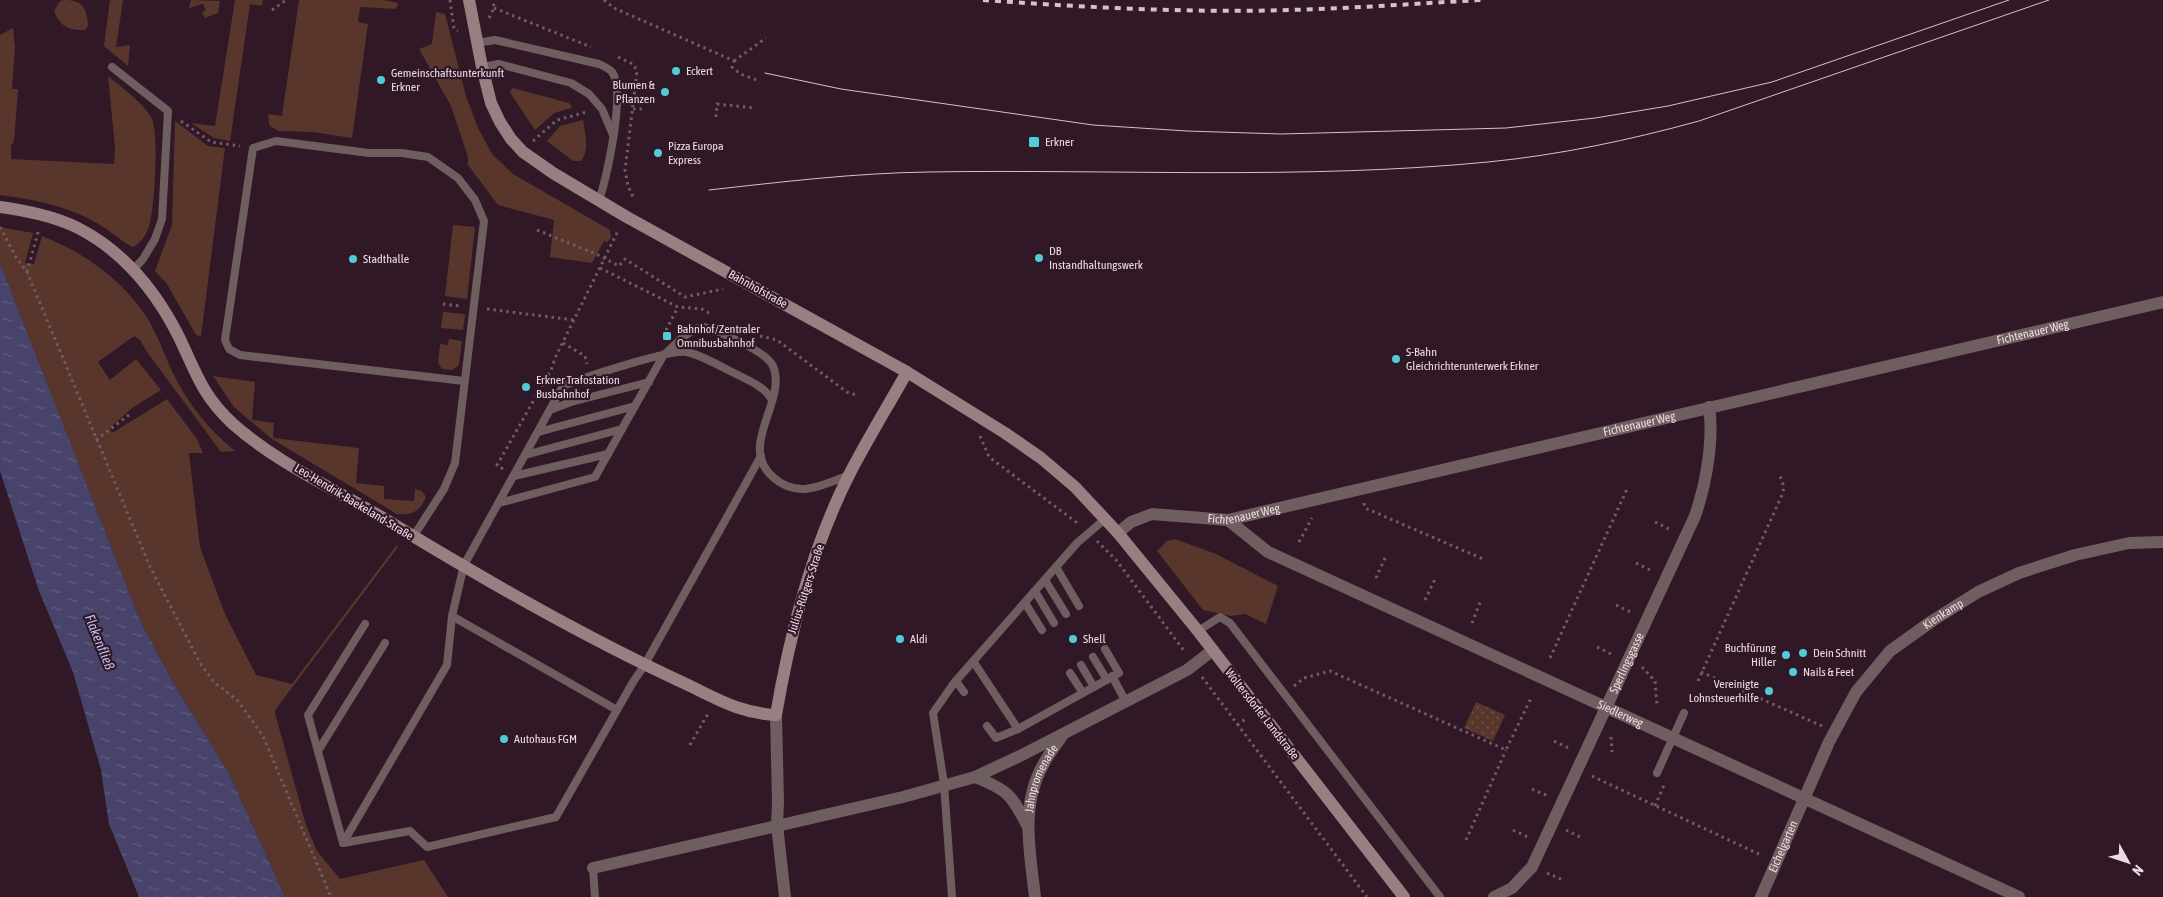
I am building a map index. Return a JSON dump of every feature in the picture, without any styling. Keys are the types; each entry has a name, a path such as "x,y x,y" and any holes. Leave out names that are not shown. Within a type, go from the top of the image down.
{"main road":[{"name":"Bahnhofstraße","path":"469,0 491,103 511,140 538,163 599,200 907,372 1005,433 1041,458 1076,487 1118,533"},
{"name":"Leo-Hendrik-Baekeland-Straße","path":"2,207 45,216 79,229 112,251 133,270 155,294 178,335 199,382 215,406 263,448 413,537 644,666 743,711 776,715"},
{"name":"Julius-Rütgers-Straße","path":"776,715 793,625 814,562 849,475 907,372"},
{"name":"Woltersdorfer Landstraße","path":"1118,533 1213,650 1404,897"}],"street":[{"name":"Fichtenauer Weg","path":"1118,533 1131,522 1152,514 1228,520 2163,302"},
{"name":"Sperlingsgasse","path":"1494,897 1512,888 1532,867 1695,516 1704,491 1711,421 1709,407"},
{"name":"Siedlerweg","path":"1228,520 1268,552 2019,897"},
{"name":"Kienkamp","path":"1804,797 1829,742 1856,692 1890,651 1932,620 1978,592 2019,573 2075,555 2129,543 2163,542"},
{"path":"593,868 902,798 944,784 975,777 1126,702 1194,665 1213,650"},
{"name":"Julius-Rütgers-Straße","path":"776,715 777,825 785,897"},
{"name":"Jahnpromenade","path":"1034,897 1028,826 1030,799 1042,765 1064,734"},
{"name":"Jahnpromenade","path":"975,777 997,786 1016,801 1028,826"},
{"name":"Eichelgarten","path":"1761,897 1804,797"}],"lane":[{"path":"477,43 495,40 599,64 612,72 617,84 617,107 605,184 599,200"},
{"path":"482,67 499,64 571,83 589,94 602,109 613,134"},
{"path":"112,67 168,111 162,219 155,239 143,259 133,270"},
{"path":"413,537 444,489 455,463 484,221 475,200 458,178 428,157 402,153 369,153 276,141 253,148 225,340 229,349 240,355 464,382"},
{"path":"499,503 595,477 663,356 695,329 704,327 763,354 772,364 776,374 776,387 760,441 761,456 769,474 783,486 798,490 821,486 849,475"},
{"path":"343,843 447,665 452,616 464,565 563,386 584,377 663,356 687,352 760,387 772,400"},
{"path":"550,410 571,402 649,382"},
{"path":"538,432 635,406"},
{"path":"525,455 622,429"},
{"path":"514,476 608,454"},
{"path":"343,843 410,831 427,847 556,817 644,666 761,456"},
{"path":"952,897 944,784 933,713 956,681 1077,543 1105,519"},
{"path":"1056,567 1079,606"},
{"path":"1045,580 1066,614"},
{"path":"1035,592 1054,623"},
{"path":"1025,603 1042,630"},
{"path":"452,616 617,710"},
{"path":"1198,632 1220,617 1230,623 1440,897"},
{"path":"343,843 308,715 365,624"},
{"path":"318,751 385,643"},
{"path":"987,726 996,738 1018,729 1119,673 1105,649"},
{"path":"1093,657 1126,702"},
{"path":"973,661 1018,729"},
{"path":"1081,666 1094,687"},
{"path":"1070,673 1083,693"},
{"path":"956,681 964,692"},
{"path":"1658,773 1684,713"},
{"path":"593,868 595,897"}],"path":[{"path":"492,0 494,8"},
{"path":"604,0 614,8 734,62"},
{"path":"272,10 284,1"},
{"path":"760,81 740,74 732,67 734,62 766,38"},
{"path":"716,117 717,104 755,108"},
{"path":"538,137 557,120 602,109"},
{"path":"185,124 212,142 253,148"},
{"path":"0,227 17,259 27,272 150,567 200,663 214,682 238,700 263,736 331,897"},
{"path":"537,230 605,258 619,266 625,258 685,297 724,289"},
{"path":"497,465 551,370 562,343 617,232"},
{"path":"27,272 38,233"},
{"path":"600,268 678,306 702,310 717,316"},
{"path":"443,304 574,320"},
{"path":"667,330 678,306"},
{"path":"756,335 777,340 847,392 856,395"},
{"path":"562,343 585,356 588,369"},
{"path":"96,440 129,416"},
{"path":"1698,680 1782,495 1784,487 1780,476"},
{"path":"1550,658 1628,487"},
{"path":"1363,500 1365,508 1483,560"},
{"path":"1299,542 1316,510"},
{"path":"1655,522 1673,531"},
{"path":"1376,578 1386,556"},
{"path":"1636,563 1655,572"},
{"path":"1424,600 1435,579"},
{"path":"1472,622 1481,600"},
{"path":"1616,605 1635,614"},
{"path":"1597,647 1616,656"},
{"path":"1194,665 1366,897"},
{"path":"1640,665 1655,681 1657,706"},
{"path":"1283,693 1304,678 1330,671 1506,750"},
{"path":"1701,672 1826,728"},
{"path":"1466,840 1532,696"},
{"path":"690,745 710,709"},
{"path":"1610,731 1612,752"},
{"path":"1554,741 1572,750"},
{"path":"1590,776 1764,856"},
{"path":"1655,806 1668,778"},
{"path":"1532,789 1550,797"},
{"path":"1513,830 1530,838"},
{"path":"1565,830 1582,838"},
{"path":"1546,872 1563,880"}],"shaded area":[{"path":"71,0 80,4 85,10 88,26 85,30 69,28 59,20 54,11 60,1"},
{"path":"110,0 123,0 116,47 130,45 128,66 104,46"},
{"path":"191,0 220,1 218,13 205,18 202,12 206,10 203,4 189,8"},
{"path":"235,0 263,0 262,6 250,4 230,141 214,138 191,123 215,126"},
{"path":"299,0 384,0 398,3 396,9 360,7 358,22 368,24 352,138 313,132 278,131 269,125 268,114 282,116"},
{"path":"436,12 445,14 466,96 478,128 492,154 513,174 610,230 611,238 607,242 604,241 592,263 550,257 554,220 498,205 468,165 468,157 451,106 419,49 432,44"},
{"path":"13,28 15,47 12,89 18,89 11,159 114,164 115,147 108,76 126,90 149,113 154,128 156,156 153,205 148,230 135,246 132,247 97,223 74,212 38,201 0,195 0,35"},
{"path":"513,88 569,103 572,106 571,108 554,113 535,130 511,94 510,91"},
{"path":"583,120 586,141 584,157 581,161 573,161 547,141 560,126"},
{"path":"175,121 208,146 225,148 201,336 196,335 167,284 155,271 172,225"},
{"path":"453,225 475,227 467,299 445,296"},
{"path":"0,227 33,233 25,263 34,264 42,236 88,259 115,280 148,319 178,383 191,405 216,434 235,451 221,452 140,340 134,336 98,362 110,380 136,359 161,390 132,408 110,428 112,433 167,399 197,439 203,453 189,453 200,547 225,614 256,675 292,684 396,546 398,547 276,709 275,713 306,825 317,851 340,879 424,860 448,897 285,897 230,775 171,679 139,618 0,263"},
{"path":"443,312 465,314 463,330 441,328"},
{"path":"449,339 462,341 459,365 452,370 442,369 438,363 440,344 448,345"},
{"path":"213,376 255,382 252,420 274,423 273,438 359,448 356,483 384,486 384,499 414,501 415,489 422,491 426,497 424,502 415,512 397,514 272,439 234,407"},
{"path":"1175,539 1216,554 1278,586 1266,624 1245,614 1231,616 1203,610 1157,551 1167,541"},
{"path":"1476,702 1505,715 1493,741 1464,728"}],"water":[{"name":"Flakenfließ","path":"0,263 139,618 171,679 230,775 285,897 139,897 109,824 101,770 73,672 39,591 0,471"}],"tram line":[{"path":"765,73 841,89 1093,125 1281,134 1506,128 1595,118 1668,106 1772,82 2009,0"},
{"path":"709,190 873,174 998,171 1208,173 1348,171 1488,162 1541,155 1621,140 1699,121 2049,0"}],"railway":[{"path":"983,0 1108,8 1234,11 1338,8 1481,0"}],"place":[{"name":"Eckert","path":"676,71"},
{"name":"Gemeinschaftsunterkunft Erkner","path":"381,80"},
{"name":"Blumen & Pflanzen","path":"665,92"},
{"name":"Erkner","path":"1034,142"},
{"name":"Pizza Europa Express","path":"658,153"},
{"name":"DB Instandhaltungswerk","path":"1039,258"},
{"name":"Stadthalle","path":"353,259"},
{"name":"Bahnhof/Zentraler Omnibusbahnhof","path":"667,336"},
{"name":"S-Bahn Gleichrichterunterwerk Erkner","path":"1396,359"},
{"name":"Erkner Trafostation Busbahnhof","path":"526,387"},
{"name":"Aldi","path":"900,639"},
{"name":"Shell","path":"1073,639"},
{"name":"Dein Schnitt","path":"1803,653"},
{"name":"Buchfürung Hiller","path":"1786,655"},
{"name":"Nails & Feet","path":"1793,672"},
{"name":"Vereinigte Lohnsteuerhilfe","path":"1769,691"},
{"name":"Autohaus FGM","path":"504,739"}]}
